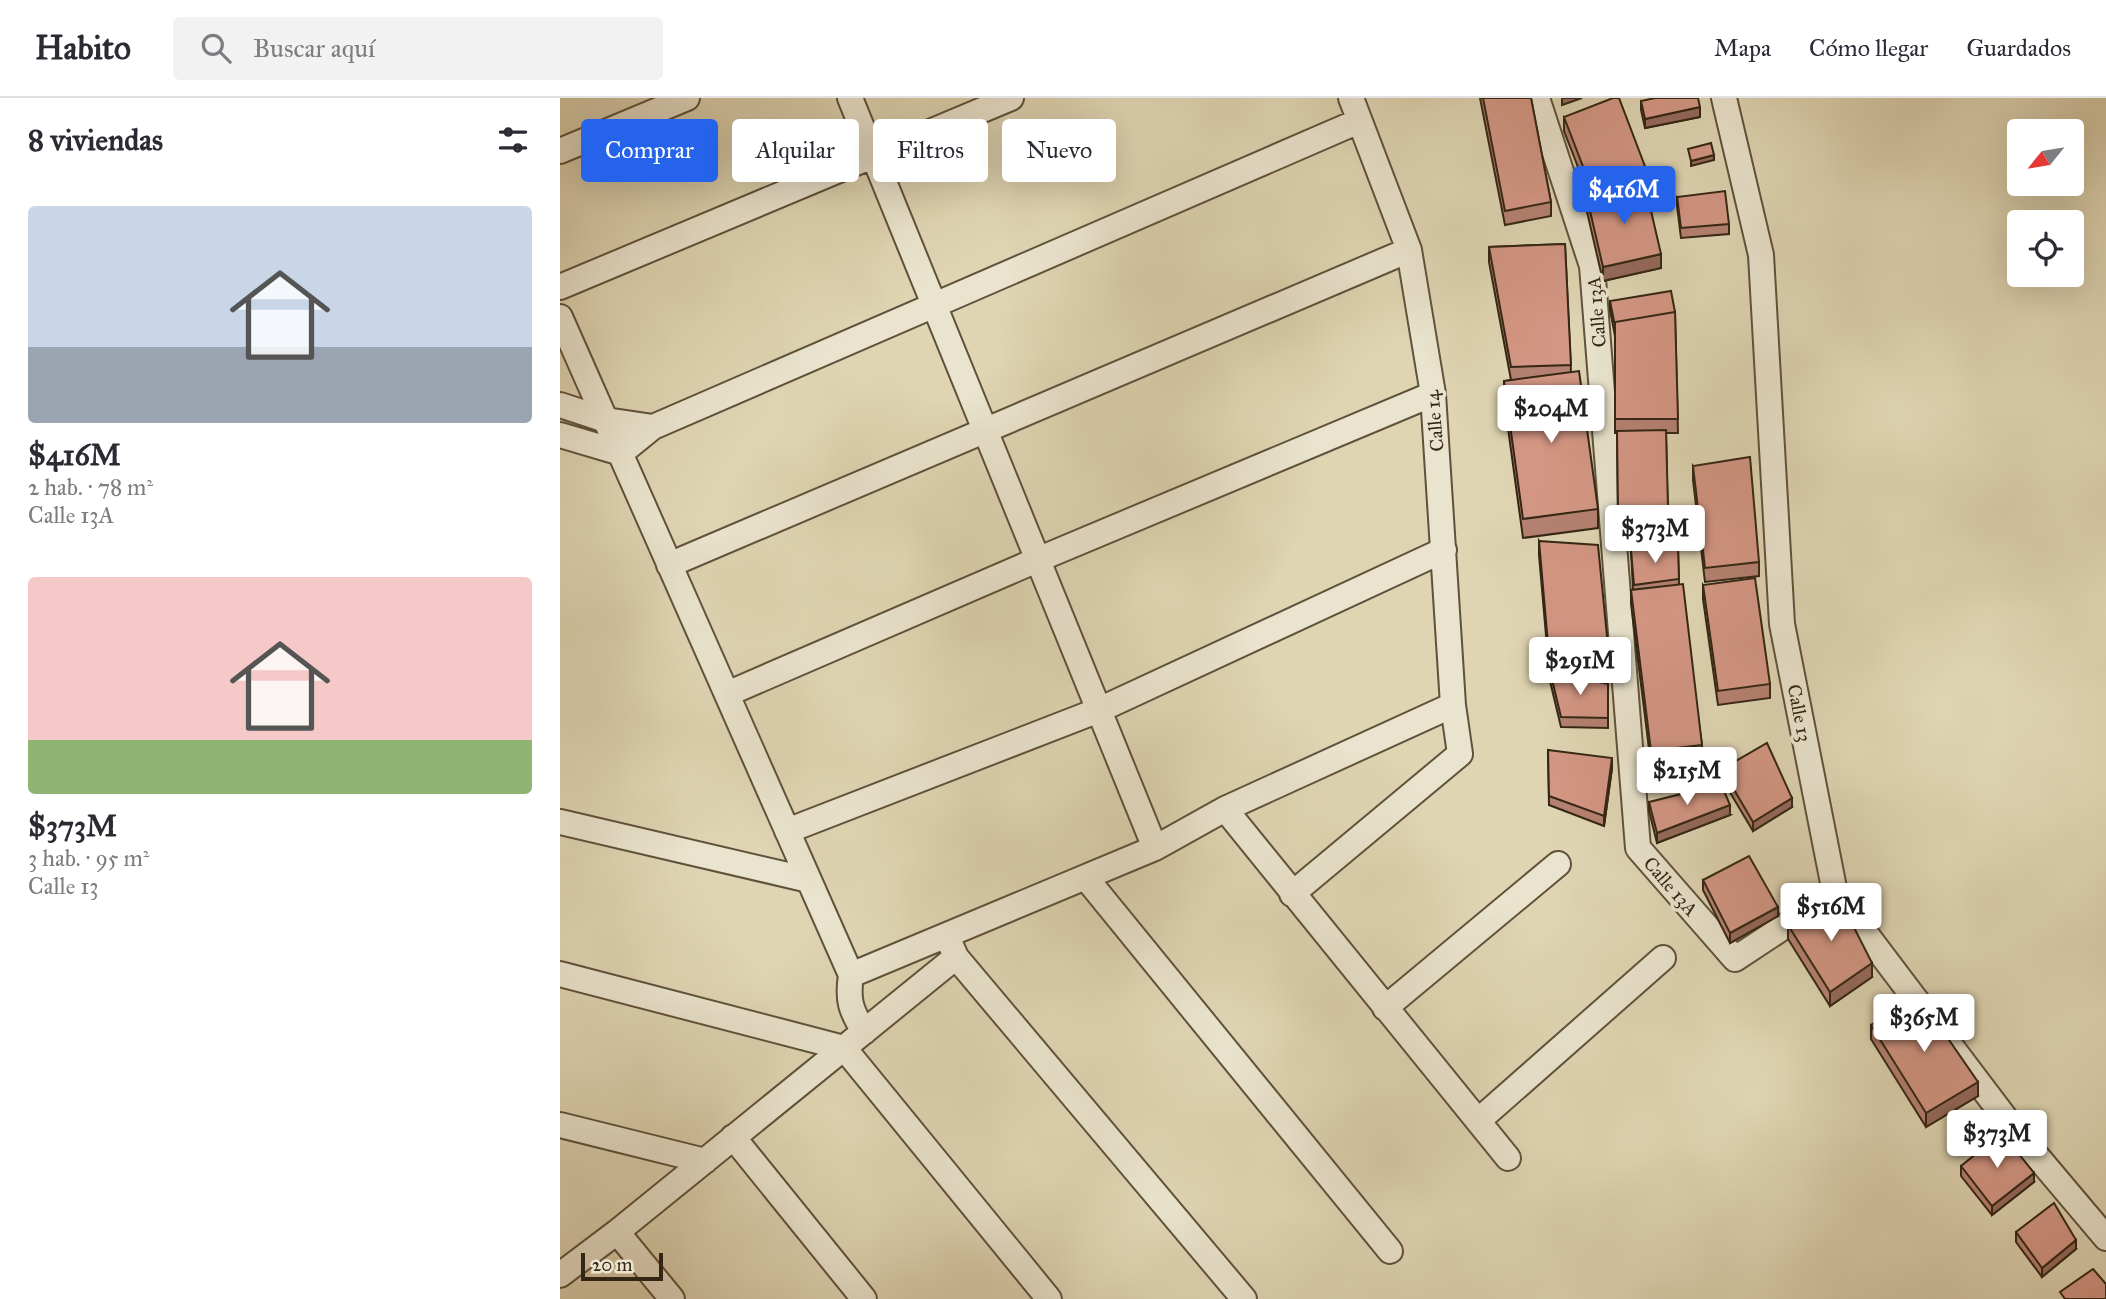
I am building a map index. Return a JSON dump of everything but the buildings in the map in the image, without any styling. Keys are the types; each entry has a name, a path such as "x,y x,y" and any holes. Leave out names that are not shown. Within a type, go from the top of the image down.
{"street":[{"path":"560,151 687,98"},
{"path":"850,98 873,154"},
{"path":"961,119 1011,98"},
{"name":"Calle 13A","path":"1536,98 1592,266 1638,848 1735,959 1835,893"},
{"name":"Calle 13","path":"1724,98 1761,254 1782,624 1835,893 2009,1123 2106,1238"},
{"path":"621,453 653,427 935,306 1355,109"},
{"name":"Calle 14","path":"1292,894 1460,754 1453,705 1433,394 1409,250 1355,109"},
{"path":"560,287 873,156"},
{"path":"885,182 1154,848"},
{"path":"670,565 1409,250"},
{"path":"560,317 851,975 848,996 855,1017 864,1032"},
{"path":"727,694 1433,394"},
{"path":"560,405 606,420 653,427"},
{"path":"560,435 621,453"},
{"path":"787,831 1099,709 1444,550"},
{"path":"851,975 951,946 1086,877 1154,848 1225,809 1453,705"},
{"path":"1225,809 1508,1158"},
{"path":"560,822 808,880"},
{"path":"1385,1008 1558,864"},
{"path":"1086,877 1390,1251"},
{"path":"560,1275 864,1032 951,946"},
{"path":"951,946 1244,1299"},
{"path":"1478,1121 1663,958"},
{"path":"560,974 844,1048 1049,1299"},
{"path":"560,1125 705,1161"},
{"path":"733,1137 864,1299"},
{"path":"617,1232 673,1299"}]}
